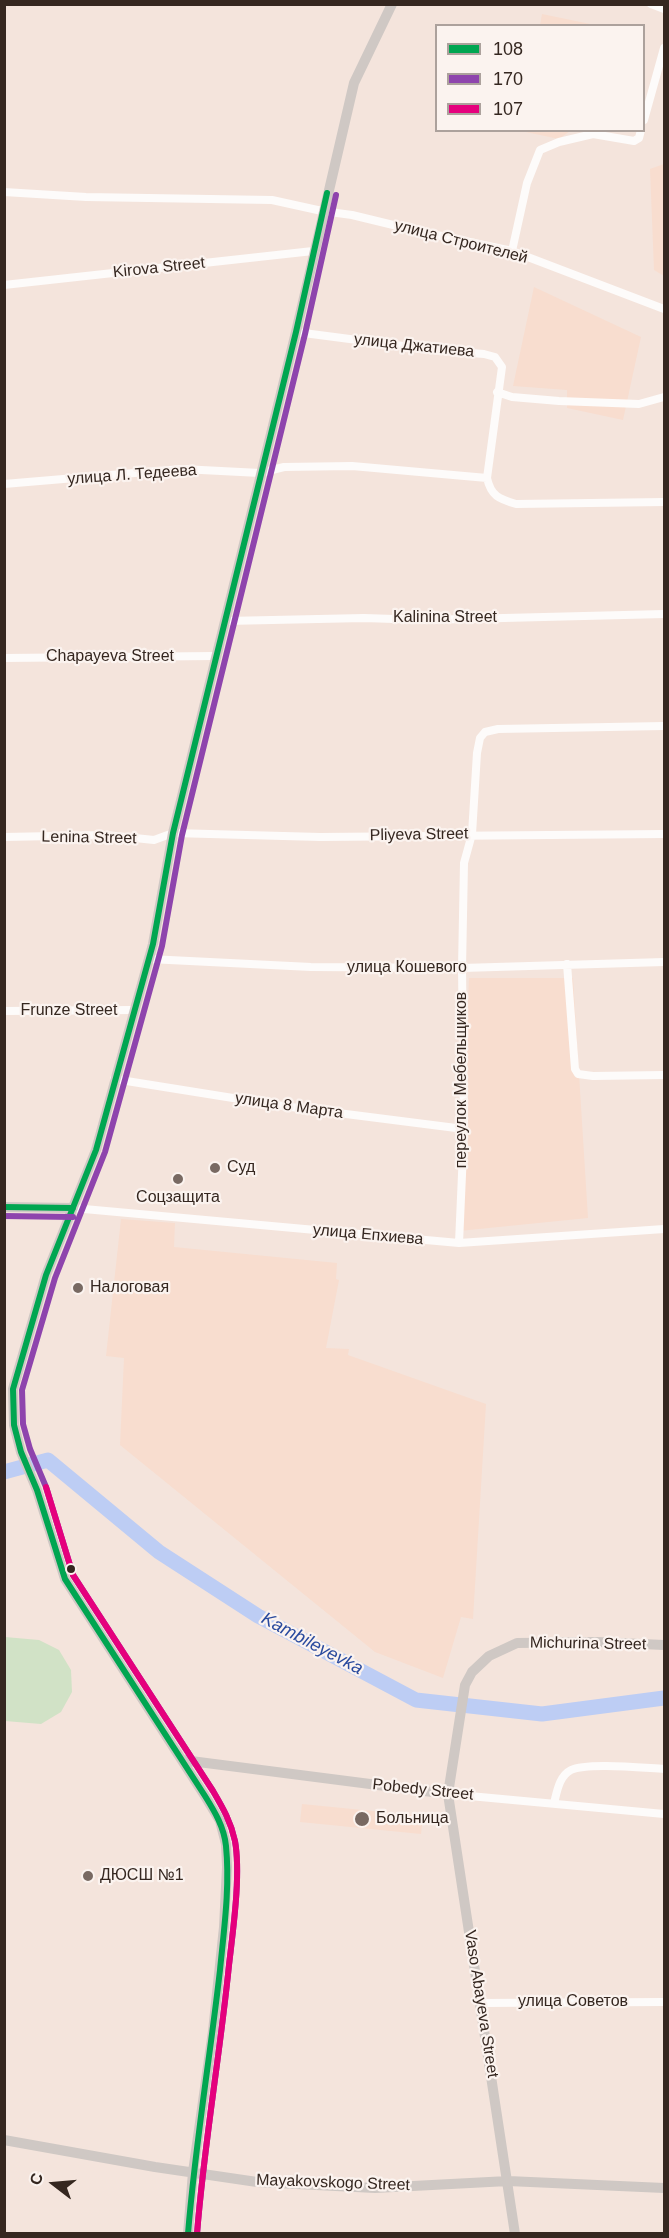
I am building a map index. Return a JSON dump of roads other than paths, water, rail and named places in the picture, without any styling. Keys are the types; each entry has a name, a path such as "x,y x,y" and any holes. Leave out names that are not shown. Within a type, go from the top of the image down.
{"main road":[{"path":"188,2234 193,2172 213,2031 224,1927 226,1844 220,1821 183,1760 65,1579 37,1490 21,1452 14,1425 13,1389 46,1275 96,1150 149,959 173,833 296,332 322,212 354,83 392,4"},
{"path":"4,1207 73,1208"},
{"name":"Michurina Street","path":"450,1774 464,1693 472,1672 489,1656 517,1643 597,1642 664,1645"},
{"name":"Pobedy Street","path":"183,1760 448,1794"},
{"name":"Vaso Abayeva Street","path":"450,1774 448,1794 515,2234"},
{"name":"Mayakovskogo Street","path":"4,2140 257,2182 375,2188 508,2181 664,2188"}],"street":[{"path":"651,4 664,9"},
{"path":"645,116 664,48"},
{"path":"512,251 527,183 540,150 558,141 593,134 634,141 639,138 640,132"},
{"name":"улица Строителей","path":"4,192 86,197 272,200 322,212 352,214 512,251 664,309"},
{"name":"Kirova Street","path":"4,285 314,251"},
{"name":"улица Джатиева","path":"296,332 495,357 502,367 487,478"},
{"path":"497,392 512,397 559,401 639,404 664,397"},
{"name":"улица Л. Тедеева","path":"4,484 182,469 260,473 284,467 352,466 487,478"},
{"path":"487,478 489,489 500,499 516,504 664,502"},
{"name":"Kalinina Street","path":"226,621 664,614"},
{"name":"Chapayeva Street","path":"4,658 215,656"},
{"name":"переулок Мебельщиков","path":"459,1243 464,1130 462,968 464,863 472,834 480,738 485,732 498,729 664,726"},
{"name":"Pliyeva Street","path":"173,833 320,837 664,834"},
{"name":"Lenina Street","path":"4,837 106,836 154,840 173,833"},
{"name":"улица Кошевого","path":"149,959 311,967 462,968 664,962"},
{"path":"567,964 575,1069 578,1074 594,1076 664,1075"},
{"name":"Frunze Street","path":"4,1011 134,1010"},
{"name":"улица 8 Марта","path":"114,1079 283,1106 464,1130"},
{"name":"улица Епхиева","path":"73,1208 459,1243 664,1229"},
{"path":"554,1803 564,1775 571,1770 590,1767 664,1769"},
{"name":"Pobedy Street","path":"448,1794 664,1814"},
{"name":"улица Советов","path":"481,2003 664,2002"}],"waterway":[{"name":"Kambileyevka","path":"4,1472 48,1460 159,1552 258,1616 416,1700 542,1714 664,1698"}],"place":[{"name":"Суд","path":"215,1168"},
{"name":"Соцзащита","path":"178,1179"},
{"name":"Налоговая","path":"78,1288"},
{"name":"Больница","path":"362,1819"},
{"name":"ДЮСШ №1","path":"88,1876"}]}
